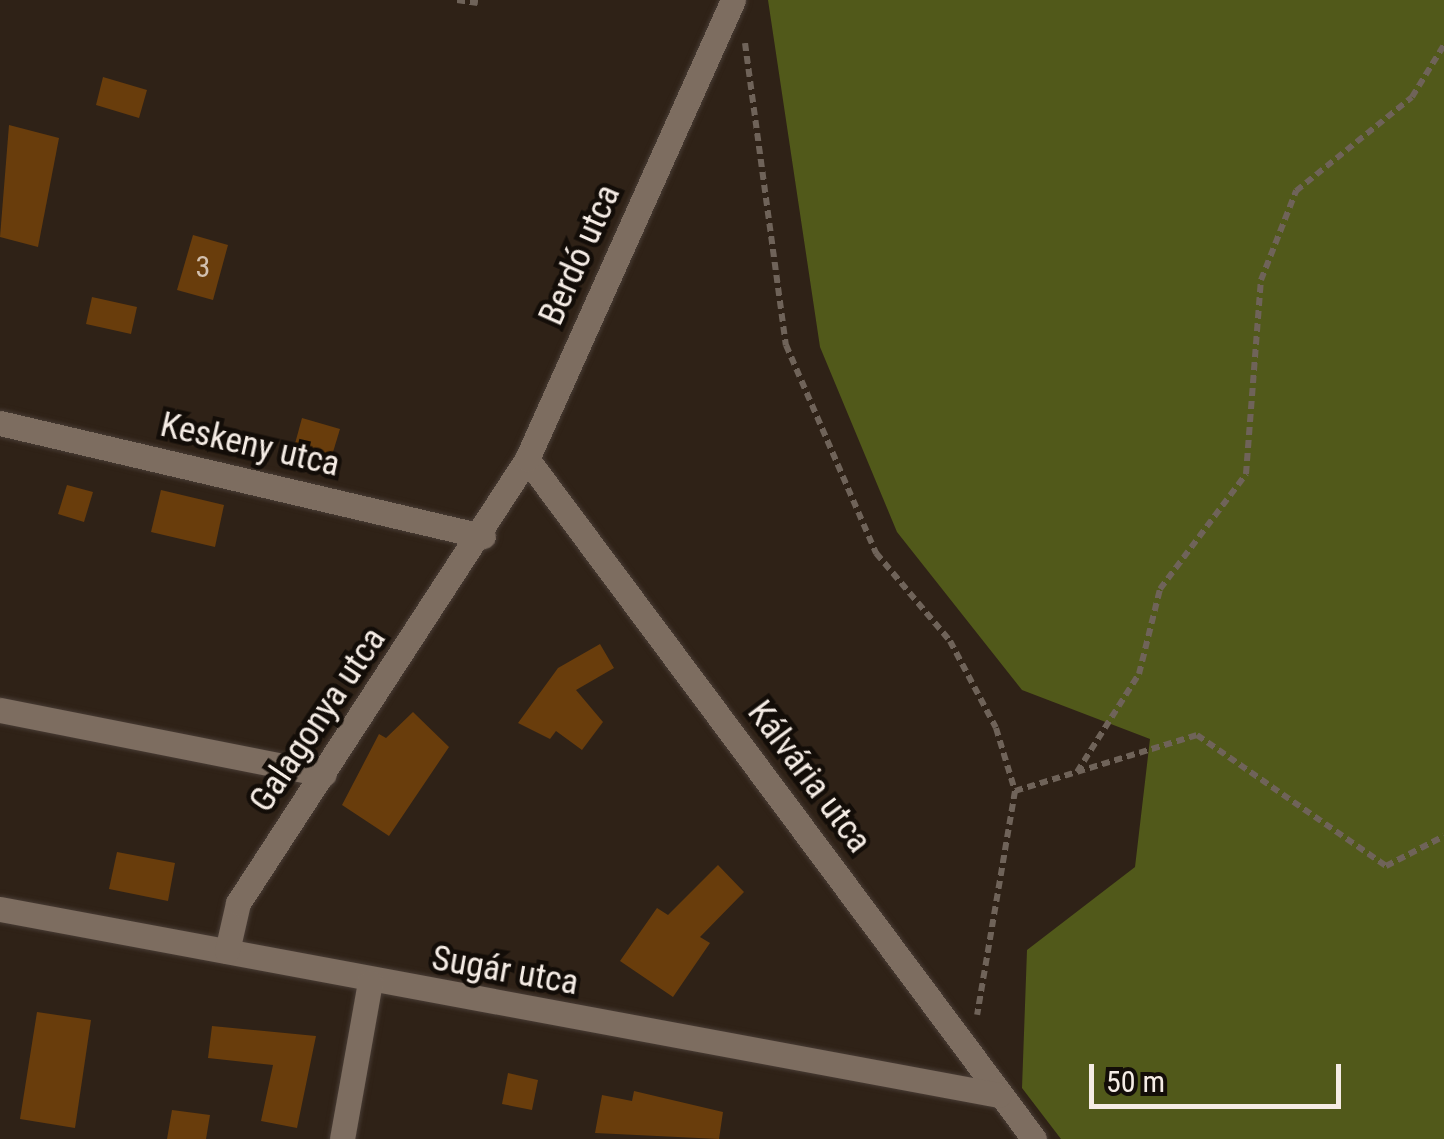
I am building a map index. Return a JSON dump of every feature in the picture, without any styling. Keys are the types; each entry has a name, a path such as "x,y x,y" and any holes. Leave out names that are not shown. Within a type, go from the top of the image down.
{"street":[{"name":"Berdó utca","path":"484,536 527,459 737,10"},
{"name":"Keskeny utca","path":"0,423 484,536"},
{"name":"Kálvária utca","path":"527,459 1034,1139"},
{"name":"Galagonya utca","path":"227,951 238,904 484,536"},
{"path":"0,710 324,774"},
{"name":"Sugár utca","path":"0,909 370,982 1000,1096"},
{"path":"342,1139 370,982"}],"path":[{"path":"457,0 478,3"},
{"path":"737,10 786,345 876,553 950,641 996,728 1014,791 971,1050"},
{"path":"1077,772 1140,674 1160,589 1246,474 1261,280 1296,191 1412,97 1444,45"},
{"path":"1014,791 1197,735 1386,866 1444,836"}],"green space":[{"path":"768,0 1444,0 1444,1139 1061,1139 1022,1088 1027,950 1135,867 1150,739 1022,690 897,532 820,347"}],"building":[{"path":"103,77 147,90 139,118 96,105"},
{"path":"9,125 59,138 38,247 0,237"},
{"path":"193,235 228,245 213,300 177,290"},
{"path":"92,297 137,307 131,334 86,324"},
{"path":"302,418 340,429 330,462 293,451"},
{"path":"67,485 93,492 84,522 58,514"},
{"path":"161,490 224,505 215,547 151,532"},
{"path":"600,644 614,668 576,690 603,722 582,750 556,731 550,739 518,723 558,668"},
{"path":"413,712 449,747 389,836 342,805 379,734 386,738"},
{"path":"117,852 175,863 168,901 109,889"},
{"path":"718,865 744,892 700,937 710,943 673,997 620,961 657,908 668,915"},
{"path":"37,1012 91,1020 75,1128 20,1119"},
{"path":"212,1026 316,1036 297,1128 261,1121 273,1065 208,1058"},
{"path":"508,1073 538,1080 532,1110 502,1104"},
{"path":"634,1091 723,1112 719,1139 595,1133 602,1095 632,1101"},
{"path":"172,1110 210,1115 206,1139 167,1139"}]}
